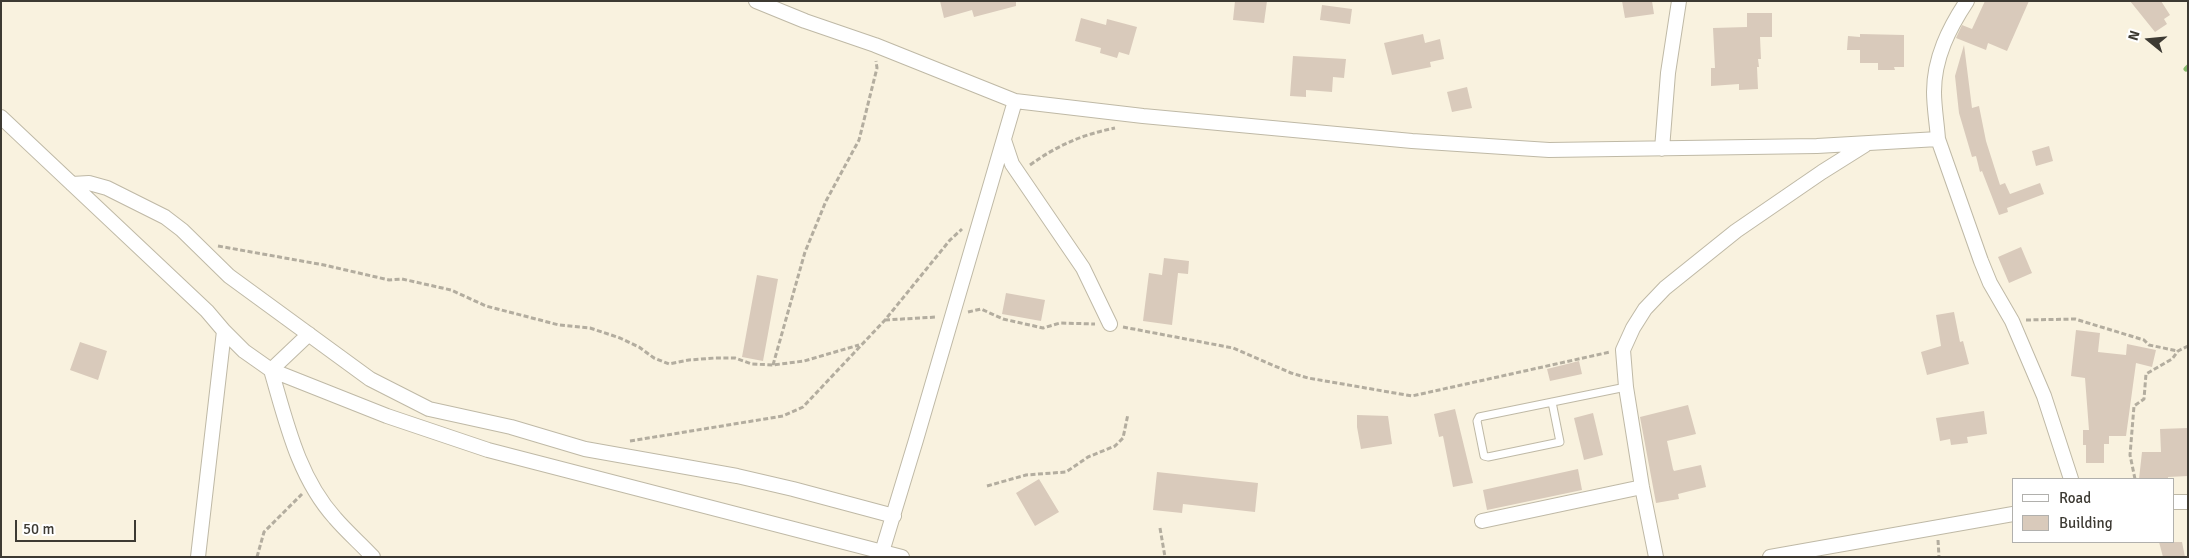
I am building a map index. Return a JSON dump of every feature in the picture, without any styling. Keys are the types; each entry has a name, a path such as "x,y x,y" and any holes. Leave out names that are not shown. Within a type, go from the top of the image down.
{"street":[{"path":"1662,149 1668,72 1679,1"},
{"path":"1967,1 1942,45 1937,66 1934,92 1938,139 1990,283 2012,321 2044,396 2071,478"},
{"path":"754,2 875,45 1015,101 1143,116 1465,145 1549,150 1867,144 1938,139"},
{"path":"882,552 1015,101"},
{"path":"1,117 207,312 244,351 271,370 387,416 488,450 902,557"},
{"path":"1003,139 1017,174 1083,268 1110,324"},
{"path":"1656,557 1642,487 1626,387 1623,350 1645,309 1677,278 1736,231 1822,172 1867,144"},
{"path":"72,184 89,183 108,188 150,208 182,230 229,276 370,379 429,409 511,428 584,449 737,476 894,516"},
{"path":"198,557 224,331"},
{"path":"271,370 309,334"},
{"path":"271,370 292,444 312,485 334,517 373,557"},
{"path":"1482,521 1642,487"},
{"path":"2174,502 2188,502"},
{"path":"1770,557 2012,514"}],"lane":[{"path":"1552,402 1560,442 1488,457 1484,456 1477,418 1552,402 1626,387"}],"path":[{"path":"773,365 805,252 826,201 859,140 877,68 875,45"},
{"path":"1017,174 1055,147 1094,132 1122,127"},
{"path":"622,442 783,416 802,407 885,320 950,240 964,227"},
{"path":"194,241 324,265 389,280 402,279 451,290 486,306 558,325 590,328 620,338 639,346 654,358 668,364 689,360 735,358 752,364 773,365 804,361 860,345"},
{"path":"885,320 953,316 980,309 1003,319 1043,328 1060,323 1110,324 1233,348 1291,373 1308,378 1412,396 1623,350"},
{"path":"2012,321 2046,318 2075,319 2144,340 2149,345 2178,351"},
{"path":"2135,478 2130,455 2134,406 2144,399 2146,374 2172,359 2178,351 2188,346"},
{"path":"987,486 1026,475 1066,472 1088,457 1115,446 1123,438 1128,414"},
{"path":"257,557 264,532 312,485"},
{"path":"1160,528 1165,557"}],"building":[{"path":"940,1 1016,1 1016,6 974,17 972,10 944,18"},
{"path":"1235,1 1267,1 1264,23 1233,20"},
{"path":"1622,1 1652,1 1654,14 1625,18"},
{"path":"1985,1 2029,1 2007,51 1988,43 1986,50 1956,38 1962,25 1972,29"},
{"path":"2130,1 2161,1 2170,15 2164,19 2167,24 2155,32"},
{"path":"1322,5 1352,9 1350,24 1320,20"},
{"path":"1747,13 1772,13 1772,37 1760,37 1761,59 1758,59 1759,67 1757,67 1758,89 1739,90 1739,84 1711,86 1711,68 1715,68 1713,28 1747,27"},
{"path":"1081,18 1106,25 1107,19 1137,27 1129,55 1119,52 1117,58 1100,53 1101,48 1075,41"},
{"path":"1423,34 1425,43 1440,39 1444,59 1430,62 1431,67 1392,75 1384,43"},
{"path":"1860,34 1904,35 1904,67 1894,67 1895,70 1878,70 1878,63 1860,63 1860,50 1847,50 1848,36 1860,37"},
{"path":"1964,45 1972,108 1979,106 1986,141 2000,185 2005,183 2010,194 2040,183 2044,194 2007,208 2008,212 1999,215 1982,171 1980,172 1976,156 1972,157 1959,113 1955,76"},
{"path":"1293,56 1346,59 1344,78 1333,77 1332,92 1306,90 1306,97 1290,96"},
{"path":"1467,87 1472,108 1452,112 1447,92"},
{"path":"2049,146 2053,161 2036,166 2032,151"},
{"path":"2021,247 2032,273 2009,283 1998,257"},
{"path":"1164,258 1189,261 1188,274 1178,273 1172,325 1143,321 1149,273 1162,275"},
{"path":"757,275 778,279 763,361 742,357"},
{"path":"1006,293 1045,300 1041,321 1002,314"},
{"path":"1954,312 1960,342 1963,341 1969,364 1927,375 1921,352 1941,346 1936,315"},
{"path":"2076,330 2100,333 2098,352 2126,355 2127,344 2156,350 2152,367 2136,363 2126,436 2109,436 2109,444 2104,444 2104,463 2086,463 2086,445 2083,445 2083,430 2089,430 2085,378 2071,376"},
{"path":"80,342 107,351 98,380 70,370"},
{"path":"1579,361 1582,374 1550,381 1547,369"},
{"path":"1688,405 1696,434 1667,441 1673,469 1674,471 1701,465 1706,487 1678,494 1679,499 1656,503 1640,417"},
{"path":"1455,409 1473,483 1453,487 1443,436 1439,437 1434,414"},
{"path":"1984,411 1987,434 1967,437 1968,443 1951,445 1950,439 1940,441 1936,418"},
{"path":"1593,413 1603,455 1584,460 1574,418"},
{"path":"1357,415 1388,416 1392,444 1361,449"},
{"path":"2188,428 2188,476 2139,478 2142,452 2161,452 2160,429"},
{"path":"1578,469 1582,490 1487,510 1483,490"},
{"path":"1157,472 1258,483 1255,512 1183,504 1182,513 1153,510"},
{"path":"1039,479 1059,512 1035,526 1016,493"},
{"path":"2182,542 2185,557 2163,557 2159,543"}]}
